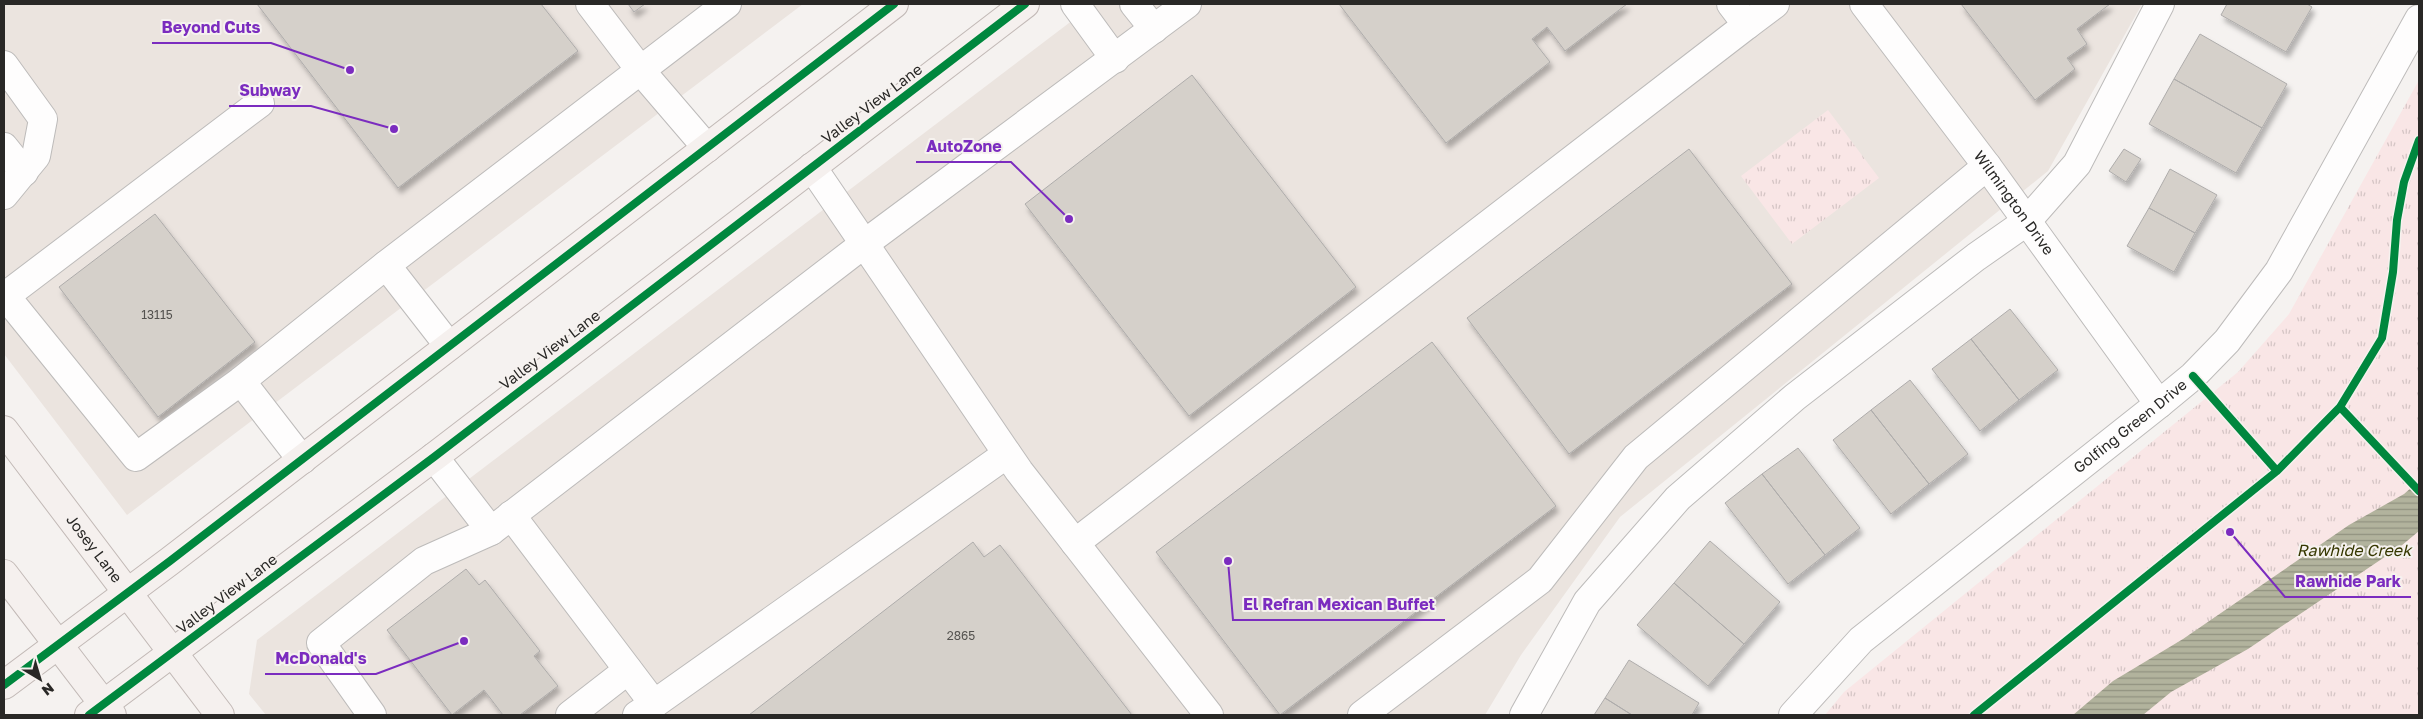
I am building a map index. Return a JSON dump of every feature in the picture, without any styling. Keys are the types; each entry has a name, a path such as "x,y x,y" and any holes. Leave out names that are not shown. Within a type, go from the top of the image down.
{"main road":[{"path":"4,685 302,460 894,4"},
{"name":"Valley View Lane","path":"102,711 172,651 434,457 1025,4"},
{"name":"Josey Lane","path":"4,430 129,592 220,715"},
{"path":"4,574 58,644 102,711"}],"street":[{"path":"590,4 641,71 707,148"},
{"path":"260,103 4,296 136,457 242,381 386,265 727,4"},
{"path":"1075,4 1115,59"},
{"path":"1134,4 1154,30"},
{"path":"372,715 321,643 424,561 501,523 702,371 864,244 1187,4"},
{"path":"1075,543 1739,14 1775,4"},
{"path":"1524,715 1588,602 1678,498 1795,397 1976,257 2026,222 2077,164 2160,4"},
{"name":"Wilmington Drive","path":"1866,5 1987,166 2159,404"},
{"name":"Golfing Green Drive","path":"1793,715 1861,640 2159,404 2193,376 2227,341 2279,271 2419,19"},
{"path":"4,65 44,119 36,156 4,195"},
{"path":"4,148 24,172"},
{"path":"1362,715 1540,580 1636,457 1987,166"},
{"path":"812,167 1007,454 1209,715"},
{"path":"386,265 449,346"},
{"path":"242,381 302,460"},
{"path":"434,457 501,523 628,670 645,709 1007,454"},
{"path":"570,715 628,670"}],"path":[{"path":"1974,715 2277,471 2340,406 2382,338 2393,272 2397,220 2404,182 2419,140"},
{"path":"2193,376 2277,471"},
{"path":"2340,406 2419,491"}],"shaded area":[{"path":"4,4 803,4 127,515 4,354"},
{"path":"1094,4 2142,4 2048,171 1620,517 1521,655 1485,715 266,715 249,694 257,640"}],"green space":[{"path":"2419,80 2419,715 1825,715 1844,692 2238,372 2289,314"},
{"path":"1828,110 1879,178 1792,244 1741,176"}],"water":[{"name":"Rawhide Creek","path":"2419,481 2419,531 2401,546 2248,649 2171,692 2143,715 2073,715 2113,681 2183,639 2349,525 2404,494"}],"building":[{"path":"257,4 541,4 578,51 398,188"},
{"path":"628,4 645,4 634,12"},
{"path":"1339,4 1627,4 1565,51 1547,27 1532,39 1550,62 1446,143"},
{"path":"1961,4 2110,4 2077,29 2087,44 2067,58 2075,69 2035,100"},
{"path":"2227,4 2307,4 2312,7 2286,52 2221,15"},
{"path":"2200,34 2287,84 2262,128 2174,79"},
{"path":"1192,75 1356,287 1189,416 1025,204"},
{"path":"2174,79 2262,128 2236,173 2149,124"},
{"path":"1689,149 1792,284 1569,454 1467,318"},
{"path":"2124,149 2141,159 2126,182 2109,171"},
{"path":"2170,169 2217,195 2195,233 2149,208"},
{"path":"2149,208 2195,233 2174,272 2127,246"},
{"path":"155,214 255,342 158,417 59,287"},
{"path":"2010,309 2058,370 2019,400 1971,339"},
{"path":"1971,339 2019,400 1980,431 1932,369"},
{"path":"1432,342 1556,506 1280,715 1156,552"},
{"path":"1910,380 1968,454 1929,484 1871,410"},
{"path":"1871,410 1929,484 1891,514 1833,440"},
{"path":"1798,448 1860,528 1825,555 1762,474"},
{"path":"1762,474 1825,555 1788,584 1725,503"},
{"path":"1710,541 1780,602 1744,644 1674,583"},
{"path":"973,542 984,557 1000,545 1132,715 749,715"},
{"path":"466,569 479,585 485,580 540,651 534,656 558,686 520,715 503,715 484,690 452,715 387,630"},
{"path":"1674,583 1744,644 1708,686 1637,625"},
{"path":"1629,660 1699,703 1692,715 1632,715 1605,698"},
{"path":"1605,698 1632,715 1594,715"}],"cycle path":[{"path":"4,685 170,561 894,4"},
{"path":"89,715 434,457 1025,4"},
{"path":"1974,715 2277,471 2340,407 2382,338 2393,272 2397,220 2404,182 2419,140"},
{"path":"2193,376 2277,471"},
{"path":"2340,407 2419,491"}],"place":[{"name":"Beyond Cuts","path":"350,70"},
{"name":"Subway","path":"394,129"},
{"name":"AutoZone","path":"1069,219"},
{"name":"Rawhide Park","path":"2230,532"},
{"name":"El Refran Mexican Buffet","path":"1228,561"},
{"name":"McDonald's","path":"464,641"}]}
